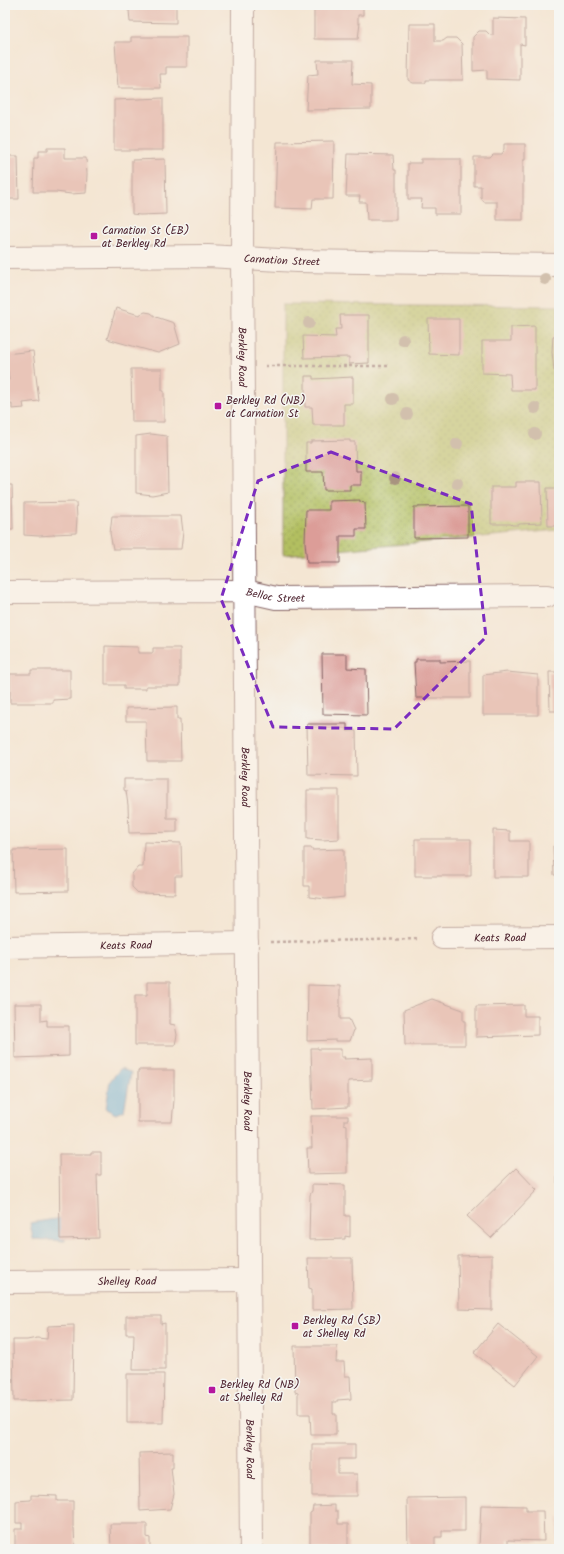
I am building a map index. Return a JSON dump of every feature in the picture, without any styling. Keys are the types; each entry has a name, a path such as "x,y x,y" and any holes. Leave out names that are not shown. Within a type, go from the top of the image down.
{"street":[{"name":"Berkley Road","path":"243,5 242,258 251,1549"},
{"name":"Carnation Street","path":"5,258 200,256 297,261 559,265"},
{"name":"Belloc Street","path":"5,592 245,591 276,598 547,596"},
{"name":"Keats Road","path":"442,938 559,937"},
{"name":"Keats Road","path":"5,947 247,943"},
{"name":"Shelley Road","path":"5,1282 249,1280"}],"path":[{"path":"265,366 390,366"},
{"path":"247,943 442,938"}],"highlighted area":[{"path":"331,452 471,504 486,637 394,729 273,727 221,599 258,481"}],"green space":[{"path":"283,304 559,306 559,530 283,555"}],"water":[{"path":"121,1068 131,1073 124,1111 116,1114 106,1109 110,1081"},
{"path":"62,1218 65,1241 33,1239 30,1223"}],"building":[{"path":"127,5 176,5 176,23 130,22"},
{"path":"314,5 363,5 363,15 358,15 358,24 360,23 358,39 314,39"},
{"path":"493,18 525,19 525,45 520,44 520,80 487,79 487,70 473,71 473,37 479,31 486,31 490,35 493,35"},
{"path":"409,24 435,24 435,41 443,41 447,38 456,38 462,44 463,80 426,80 426,83 413,83 408,80"},
{"path":"131,37 187,37 187,67 166,67 166,74 160,74 161,88 118,88 115,42 131,42"},
{"path":"317,60 353,60 352,84 371,85 371,109 306,110 308,75 318,74"},
{"path":"163,98 163,150 114,150 114,100"},
{"path":"334,141 333,199 313,199 312,209 275,208 277,142"},
{"path":"504,144 525,144 525,160 523,160 523,220 497,220 497,202 484,202 481,198 481,186 474,186 474,157 490,157 493,154 501,154 504,149"},
{"path":"47,148 65,148 65,158 86,158 86,193 71,194 56,192 33,192 34,158 38,158 38,151 47,151"},
{"path":"348,154 393,155 394,170 396,170 396,220 367,220 366,202 359,202 360,196 346,196"},
{"path":"5,156 18,156 19,199 5,199"},
{"path":"165,159 166,214 132,214 132,160"},
{"path":"421,159 461,159 461,214 435,214 435,208 421,208 422,199 408,199 408,163 421,163"},
{"path":"116,308 139,315 145,312 151,313 156,317 174,323 180,344 158,353 107,339"},
{"path":"340,315 369,315 369,363 349,364 349,357 304,358 303,336 336,337 335,329 341,329"},
{"path":"428,319 459,319 459,355 429,354"},
{"path":"535,326 535,390 511,390 510,374 482,373 482,341 511,341 511,327"},
{"path":"559,335 559,371 554,371 552,352 553,336"},
{"path":"33,351 39,401 23,403 24,408 12,409 12,404 5,405 5,381 9,380 8,371 5,371 5,354"},
{"path":"131,369 162,369 164,422 132,422"},
{"path":"305,376 313,376 313,379 353,377 353,404 344,404 344,425 313,425 312,407 305,407"},
{"path":"151,434 167,436 168,492 152,495 136,493 136,436"},
{"path":"350,440 350,442 355,442 356,471 361,471 361,485 350,485 350,490 324,490 323,472 306,472 306,443 311,443 311,441"},
{"path":"516,482 541,482 542,523 519,525 491,524 491,487 516,487"},
{"path":"5,485 12,485 13,529 5,529"},
{"path":"547,488 559,488 559,526 548,526"},
{"path":"360,500 360,502 365,503 366,529 356,529 356,536 340,536 340,563 307,563 305,542 306,510 329,510 329,501"},
{"path":"76,502 76,533 39,536 24,535 24,503"},
{"path":"468,506 468,537 414,538 414,507"},
{"path":"112,516 181,516 183,532 181,549 113,549 110,533"},
{"path":"105,646 138,647 138,653 153,653 153,648 180,648 180,686 146,686 146,689 124,689 124,685 105,685"},
{"path":"322,654 347,654 347,668 366,669 367,715 323,714"},
{"path":"416,659 440,659 440,662 470,661 470,698 416,698 414,662 416,662"},
{"path":"31,670 70,670 70,699 53,700 53,703 10,703 10,674 31,674"},
{"path":"507,672 538,675 538,715 483,715 483,675"},
{"path":"549,672 559,672 559,711 550,711"},
{"path":"177,707 177,719 180,719 181,761 147,761 146,721 126,721 126,708"},
{"path":"307,724 347,724 347,731 356,731 357,776 308,775"},
{"path":"124,779 167,779 167,818 177,818 177,832 129,833 128,805 126,791 124,790"},
{"path":"307,790 339,790 339,839 307,839"},
{"path":"493,830 510,831 510,841 529,841 529,877 493,877"},
{"path":"415,839 471,839 471,876 415,876"},
{"path":"144,842 181,843 182,876 175,876 175,894 138,893 132,887 132,874 138,867 143,867"},
{"path":"553,846 559,846 559,875 554,875"},
{"path":"304,848 312,848 312,850 344,849 344,897 326,899 309,897 309,886 304,886"},
{"path":"68,849 68,891 14,892 13,850"},
{"path":"147,982 170,982 170,1024 175,1025 177,1035 175,1045 135,1045 135,995 147,995"},
{"path":"308,985 340,986 340,1019 349,1019 354,1030 350,1041 307,1041"},
{"path":"432,999 463,1010 463,1021 465,1021 465,1045 405,1045 404,1010"},
{"path":"14,1004 41,1004 41,1021 47,1020 47,1026 69,1026 69,1056 15,1058"},
{"path":"524,1005 524,1016 538,1016 538,1035 476,1037 476,1006"},
{"path":"557,1009 559,1009 559,1027 557,1027"},
{"path":"311,1048 341,1049 341,1057 345,1057 344,1059 372,1058 372,1080 348,1081 348,1107 313,1109"},
{"path":"138,1070 174,1070 172,1122 138,1122"},
{"path":"311,1116 348,1116 348,1120 344,1120 344,1124 347,1125 347,1173 308,1174 307,1148 312,1148"},
{"path":"557,1151 559,1151 559,1183 557,1183"},
{"path":"91,1152 101,1152 101,1175 97,1175 99,1238 60,1239 59,1154 91,1154"},
{"path":"516,1168 537,1190 491,1238 467,1216"},
{"path":"312,1184 345,1185 345,1216 350,1216 350,1237 345,1236 345,1239 309,1240 310,1195 312,1191"},
{"path":"492,1255 492,1310 459,1309 458,1256"},
{"path":"308,1258 352,1258 353,1309 312,1310 312,1289 309,1288"},
{"path":"126,1316 161,1316 161,1324 165,1323 165,1370 133,1370 134,1334 126,1334"},
{"path":"498,1324 538,1356 515,1385 474,1353"},
{"path":"74,1325 73,1400 14,1401 13,1340 37,1338 47,1339 48,1326"},
{"path":"294,1346 337,1346 336,1362 344,1362 345,1376 350,1376 351,1399 337,1400 337,1402 333,1402 333,1414 336,1414 336,1435 311,1435 310,1414 298,1414 298,1393 295,1392"},
{"path":"127,1374 164,1374 163,1423 127,1423"},
{"path":"312,1444 355,1444 355,1459 338,1459 338,1474 357,1474 357,1496 312,1496"},
{"path":"173,1452 173,1467 171,1467 174,1494 170,1509 140,1511 139,1453"},
{"path":"31,1495 57,1496 57,1501 73,1501 75,1549 15,1549 15,1529 22,1529 22,1523 16,1523 16,1501 31,1500"},
{"path":"465,1497 465,1531 442,1531 442,1537 435,1537 435,1549 408,1549 407,1498"},
{"path":"335,1505 335,1511 338,1511 338,1524 348,1524 348,1549 310,1549 310,1513 312,1512 313,1506"},
{"path":"481,1505 526,1506 526,1511 543,1511 544,1541 508,1540 508,1547 479,1547"},
{"path":"558,1518 559,1549 557,1549"},
{"path":"110,1524 147,1524 147,1537 150,1538 150,1549 111,1549"}],"place":[{"name":"Carnation St (EB) at Berkley Rd","path":"94,236"},
{"name":"Berkley Rd (NB) at Carnation St","path":"218,406"},
{"name":"Berkley Rd (SB) at Shelley Rd","path":"295,1326"},
{"name":"Berkley Rd (NB) at Shelley Rd","path":"212,1390"}]}
